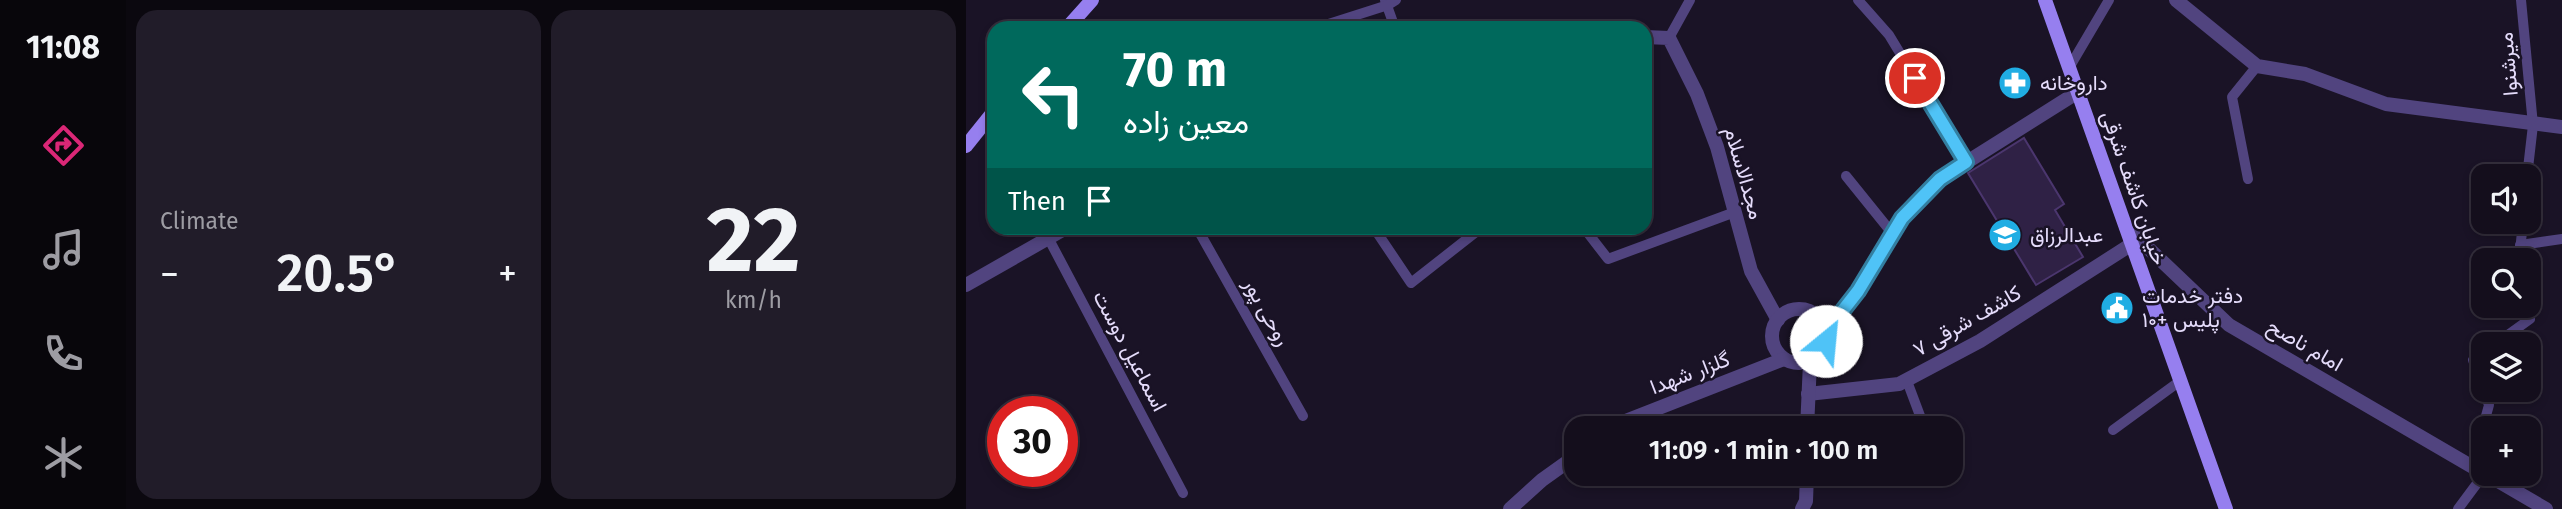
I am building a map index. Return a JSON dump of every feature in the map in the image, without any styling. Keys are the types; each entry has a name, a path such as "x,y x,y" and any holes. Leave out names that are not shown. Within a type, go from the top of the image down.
{"main road":[{"path":"1074,21 1092,0"},
{"name":"خیابان کاشف شرقی","path":"2045,0 2226,509"},
{"path":"966,146 987,119"}],"street":[{"path":"2176,0 2257,66 2305,74 2386,104 2562,127"},
{"path":"1652,37 1668,38"},
{"name":"مجدالاسلام","path":"1668,38 1697,94 1717,147 1751,271 1778,320"},
{"path":"1826,332 1858,291 1902,218 1940,179 2078,92"},
{"name":"امام ناصح","path":"2126,227 2229,325 2471,466"},
{"path":"966,285 1041,235"},
{"name":"کاشف شرقی ۷","path":"1808,394 1907,381 1980,341 2132,244"},
{"path":"1793,310 1810,311 1823,323 1826,332 1823,349 1810,362 1801,364 1784,359 1773,345 1772,334 1778,320 1793,310"},
{"name":"گلزار شهدا","path":"1638,416 1784,359"},
{"path":"1807,416 1810,362"},
{"path":"1510,509 1564,464"},
{"path":"1802,509 1806,501 1807,486"},
{"name":"امام ناصح","path":"2506,486 2546,509"}],"lane":[{"path":"1668,38 1690,0"},
{"path":"1858,0 1889,35 1966,162"},
{"path":"2069,68 2109,0"},
{"name":"میرشنوا","path":"2521,0 2533,125 2529,164"},
{"path":"1336,21 1390,2 1394,21"},
{"path":"2248,179 2232,97 2257,66"},
{"path":"1846,176 1892,233"},
{"path":"1589,235 1608,259 1735,212"},
{"path":"2522,234 2520,246 2562,239"},
{"name":"اسماعیل دوست","path":"1047,235 1183,493"},
{"name":"روحی پور","path":"1201,235 1303,416"},
{"path":"1379,235 1411,283 1472,235"},
{"path":"2512,332 2530,318"},
{"path":"1907,381 1920,416"},
{"path":"2113,430 2180,381"},
{"path":"2458,509 2472,486"}],"building":[{"path":"2024,138 2064,204 2055,210 2083,257 2036,285 1968,173"}],"place":[{"name":"داروخانه","path":"2015,83"},
{"name":"عبدالرزاق","path":"2005,235"},
{"name":"دفتر خدمات پلیس +۱۰","path":"2117,308"}],"route":[{"path":"1826,341 1826,332 1858,291 1902,218 1940,179 1966,162 1915,78"}]}
